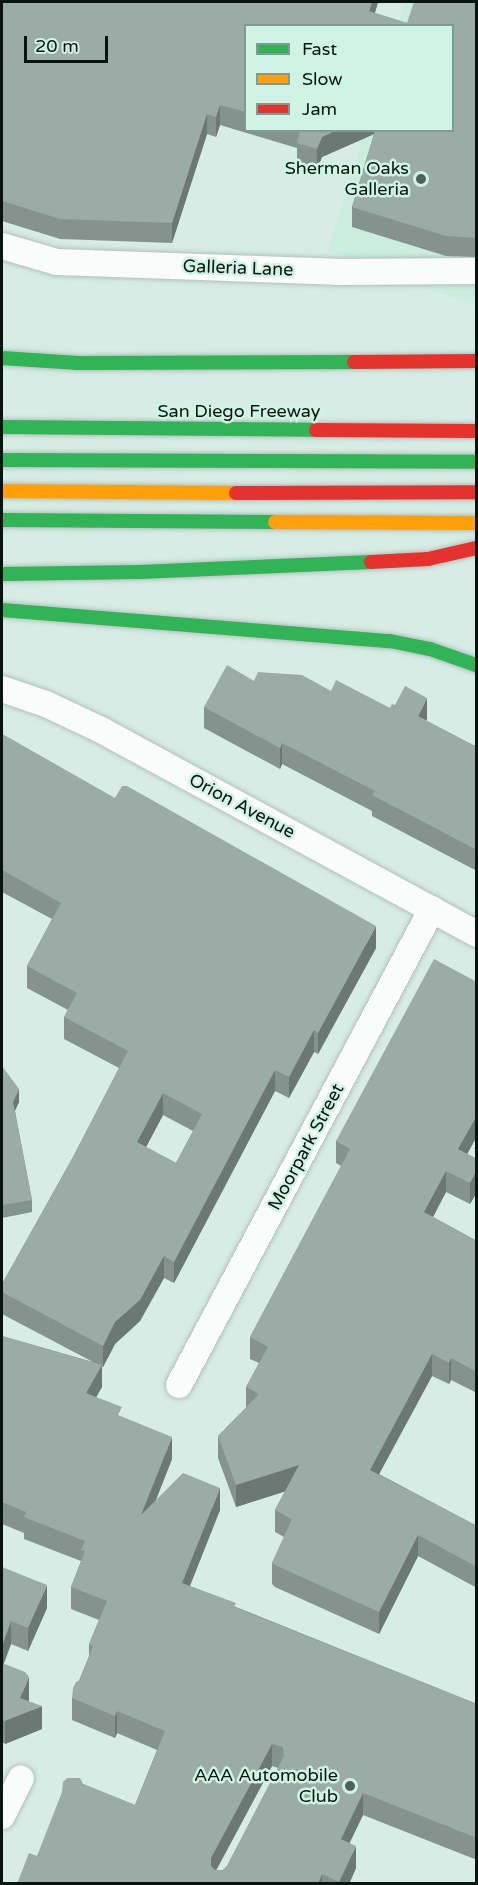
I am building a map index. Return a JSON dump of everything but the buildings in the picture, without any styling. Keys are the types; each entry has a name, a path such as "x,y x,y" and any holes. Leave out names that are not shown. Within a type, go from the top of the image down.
{"highway":[{"path":"2,358 78,363 477,361"},
{"name":"San Diego Freeway","path":"2,427 477,431"},
{"path":"2,460 477,462"},
{"path":"2,491 156,494 477,492"},
{"path":"2,520 477,523"},
{"path":"2,574 140,572 428,560 477,548"},
{"path":"2,610 390,641 430,649 477,665"}],"street":[{"name":"Galleria Lane","path":"2,246 57,262 337,272 477,271"},
{"name":"Orion Avenue","path":"2,689 46,704 101,730 477,934"},
{"name":"Moorpark Street","path":"178,1385 432,909"},
{"path":"2,1816 21,1778"}],"shaded area":[{"name":"Sherman Oaks Galleria","path":"405,2 476,2 476,306 328,251 365,132 454,132 454,24 398,24"}],"traffic: fast":[{"path":"2,358 78,363 354,362"},
{"path":"2,427 316,430"},
{"path":"2,460 476,462"},
{"path":"2,520 275,522"},
{"path":"2,574 140,572 371,562"},
{"path":"2,610 390,641 430,649 476,665"}],"traffic: slow":[{"path":"2,491 236,493"},
{"path":"275,522 476,523"}],"traffic: jam":[{"path":"354,362 476,361"},
{"path":"316,430 476,431"},
{"path":"236,493 476,492"},
{"path":"371,562 428,559 476,548"}],"place":[{"name":"Sherman Oaks Galleria","path":"421,179"},
{"name":"AAA Automobile Club","path":"350,1786"}]}
